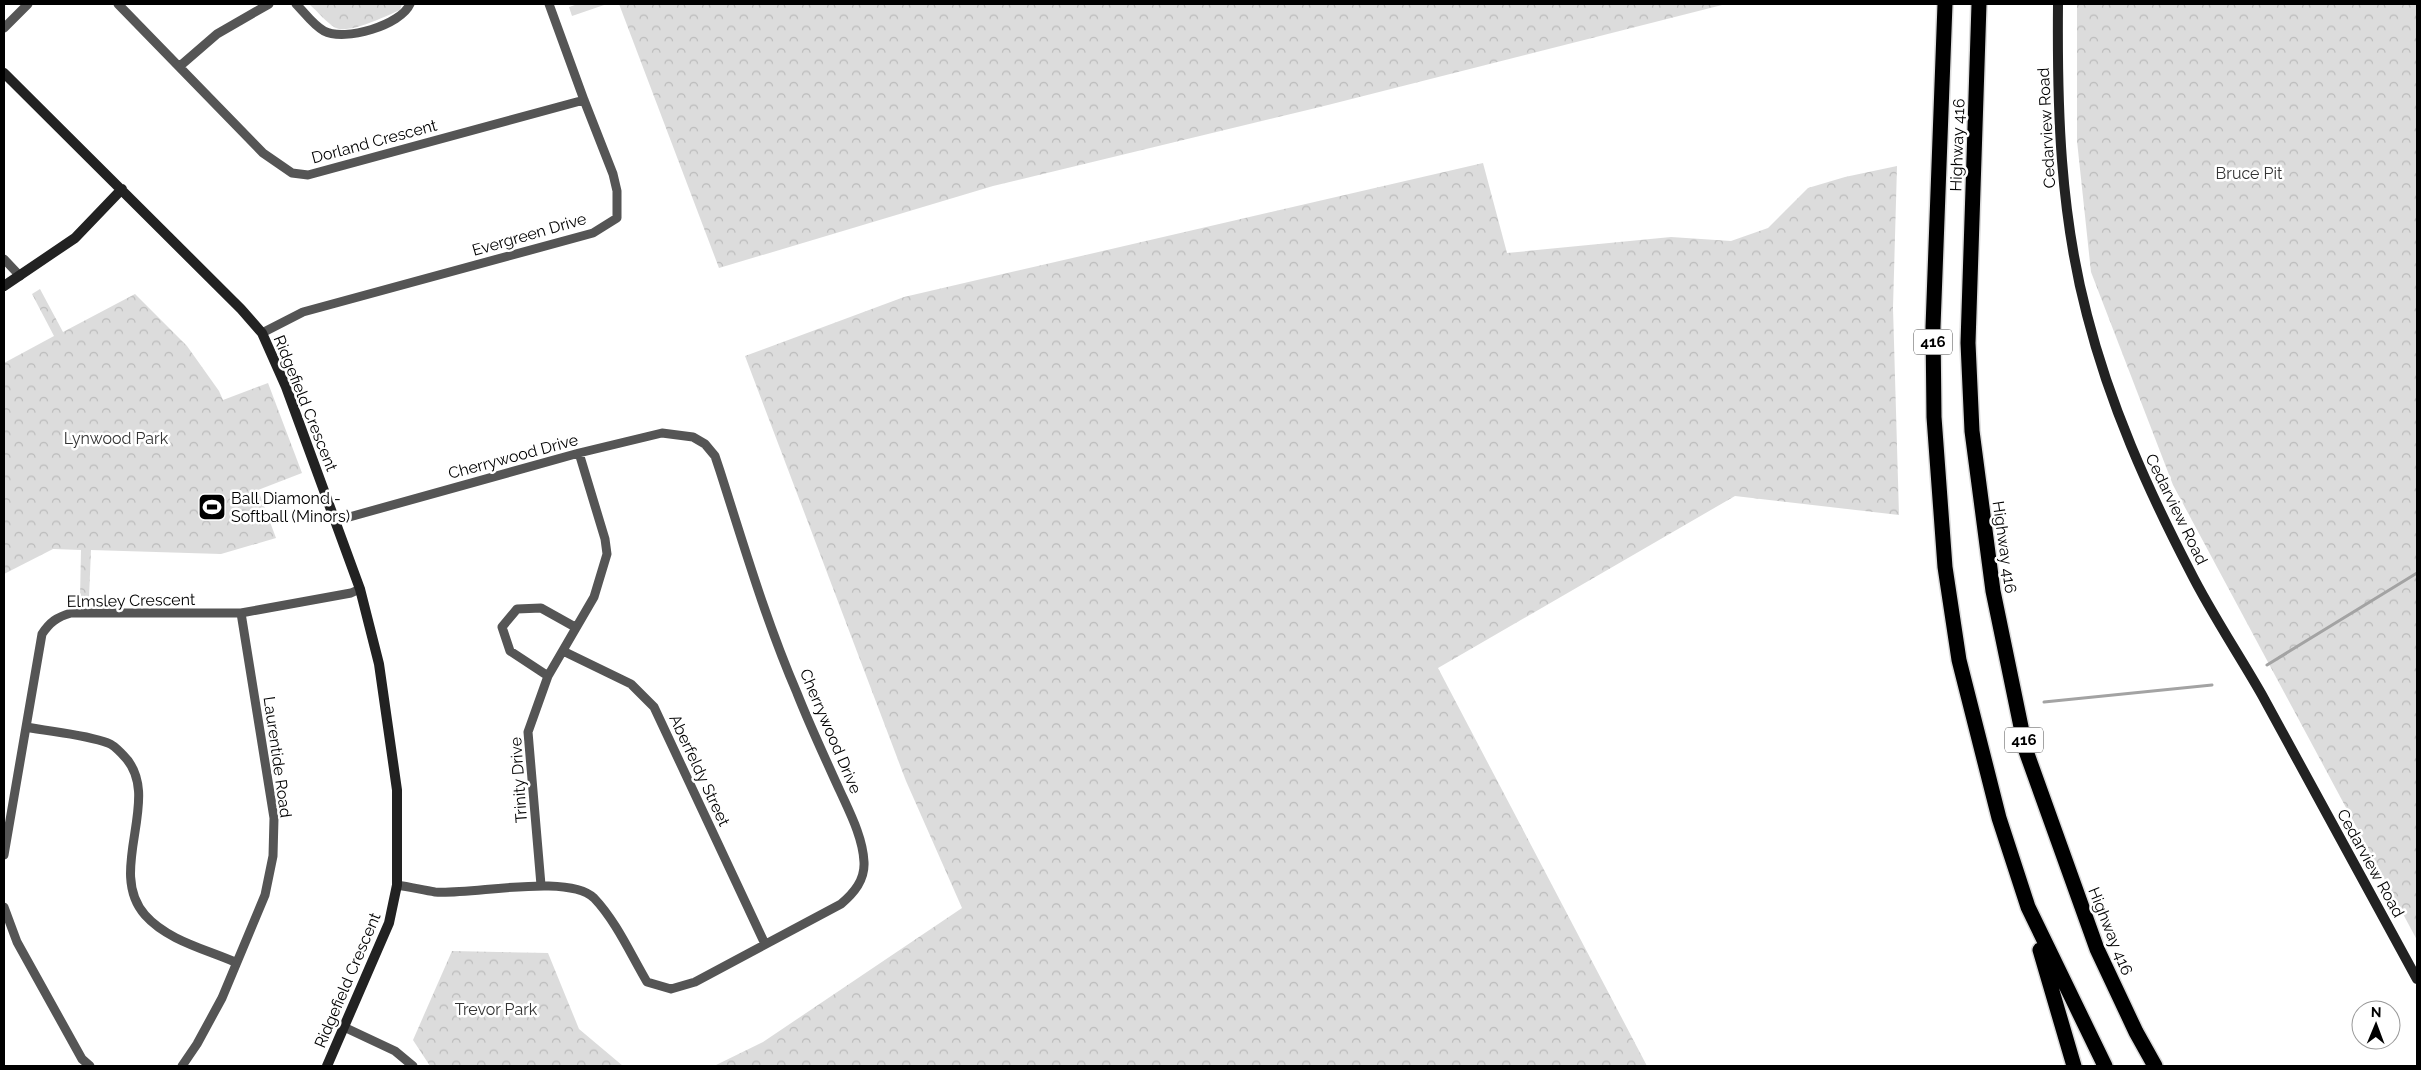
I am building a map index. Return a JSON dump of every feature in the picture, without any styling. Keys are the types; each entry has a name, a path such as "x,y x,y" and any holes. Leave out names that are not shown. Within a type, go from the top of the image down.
{"highway":[{"name":"Highway 416","path":"1945,4 1933,337 1934,417 1945,567 1959,660 1976,735 1999,818 2028,907 2105,1066"},
{"name":"Highway 416","path":"1979,4 1968,343 1972,431 1993,590 2026,751 2097,949 2136,1032 2155,1066"},
{"path":"2028,907 2074,1066"},
{"path":"2136,1032 2161,1066"}],"street":[{"path":"4,28 28,4"},
{"name":"Dorland Crescent","path":"118,4 263,153 292,173 308,175 584,100"},
{"path":"180,66 217,34 269,4"},
{"path":"296,4 324,31 338,36 397,20 406,12 410,4"},
{"name":"Evergreen Drive","path":"262,333 303,312 593,233 617,218 618,191 613,174 549,4"},
{"name":"Cedarview Road","path":"2058,4 2057,99 2061,168 2072,244 2089,323 2119,416 2144,479 2190,572 2265,701 2417,979"},
{"name":"Ridgefield Crescent","path":"4,73 122,189 241,309 262,333 291,398 360,589 378,664 392,746 397,790 397,885 389,923 346,1028 327,1066"},
{"path":"4,286 75,238 122,189"},
{"path":"4,259 20,276"},
{"name":"Cherrywood Drive","path":"335,521 579,453 662,433 693,437 705,444 714,456 720,471 761,602 789,675 853,821 863,852 864,865 861,880 853,895 842,904 695,982 671,989 647,982 611,921 593,897 582,891 541,885 478,891 436,892 397,885"},
{"name":"Trinity Drive","path":"541,885 528,732 548,676 594,596 606,554 605,539 579,453"},
{"name":"Elmsley Crescent","path":"4,855 42,634 49,623 60,616 71,613 241,613 346,594 360,589"},
{"path":"548,676 510,651 502,627 517,609 540,608 575,628"},
{"name":"Laurentide Road","path":"182,1066 197,1044 222,998 235,962 265,895 273,856 274,818 241,613"},
{"name":"Aberfeldy Street","path":"563,651 631,684 654,707 765,944"},
{"path":"26,727 110,743 129,761 135,772 139,796 129,879 138,903 144,914 164,932 235,962"},
{"path":"4,907 17,942 82,1059 90,1066"},
{"path":"346,1028 395,1051 413,1066"}],"green space":[{"path":"309,4 402,4 400,10 377,20 359,27 342,29 336,28 326,21"},
{"path":"578,4 607,4 572,16 569,7"},
{"path":"619,4 1726,4 1320,107 993,186 719,268"},
{"name":"Bruce Pit","path":"2077,4 2417,4 2417,940 2173,485 2091,272 2077,141"},
{"path":"1483,163 1507,253 1671,237 1731,241 1768,228 1808,188 1845,177 1897,166 1893,308 1899,515 1735,496 1438,668 1647,1066 714,1066 763,1042 962,908 906,781 745,356 904,297"},
{"name":"Lynwood Park","path":"40,289 63,332 135,294 187,346 219,391 223,400 268,383 302,473 258,490 276,538 221,554 91,550 89,598 80,598 81,550 53,549 4,574 4,363 54,336 32,294"},
{"name":"Trevor Park","path":"452,951 548,953 579,1029 623,1066 430,1066 413,1040"}],"waterway":[{"path":"2267,665 2417,573"},
{"path":"2044,702 2212,685"}],"place":[{"name":"Ball Diamond - Softball (Minors)","path":"212,507"}]}
